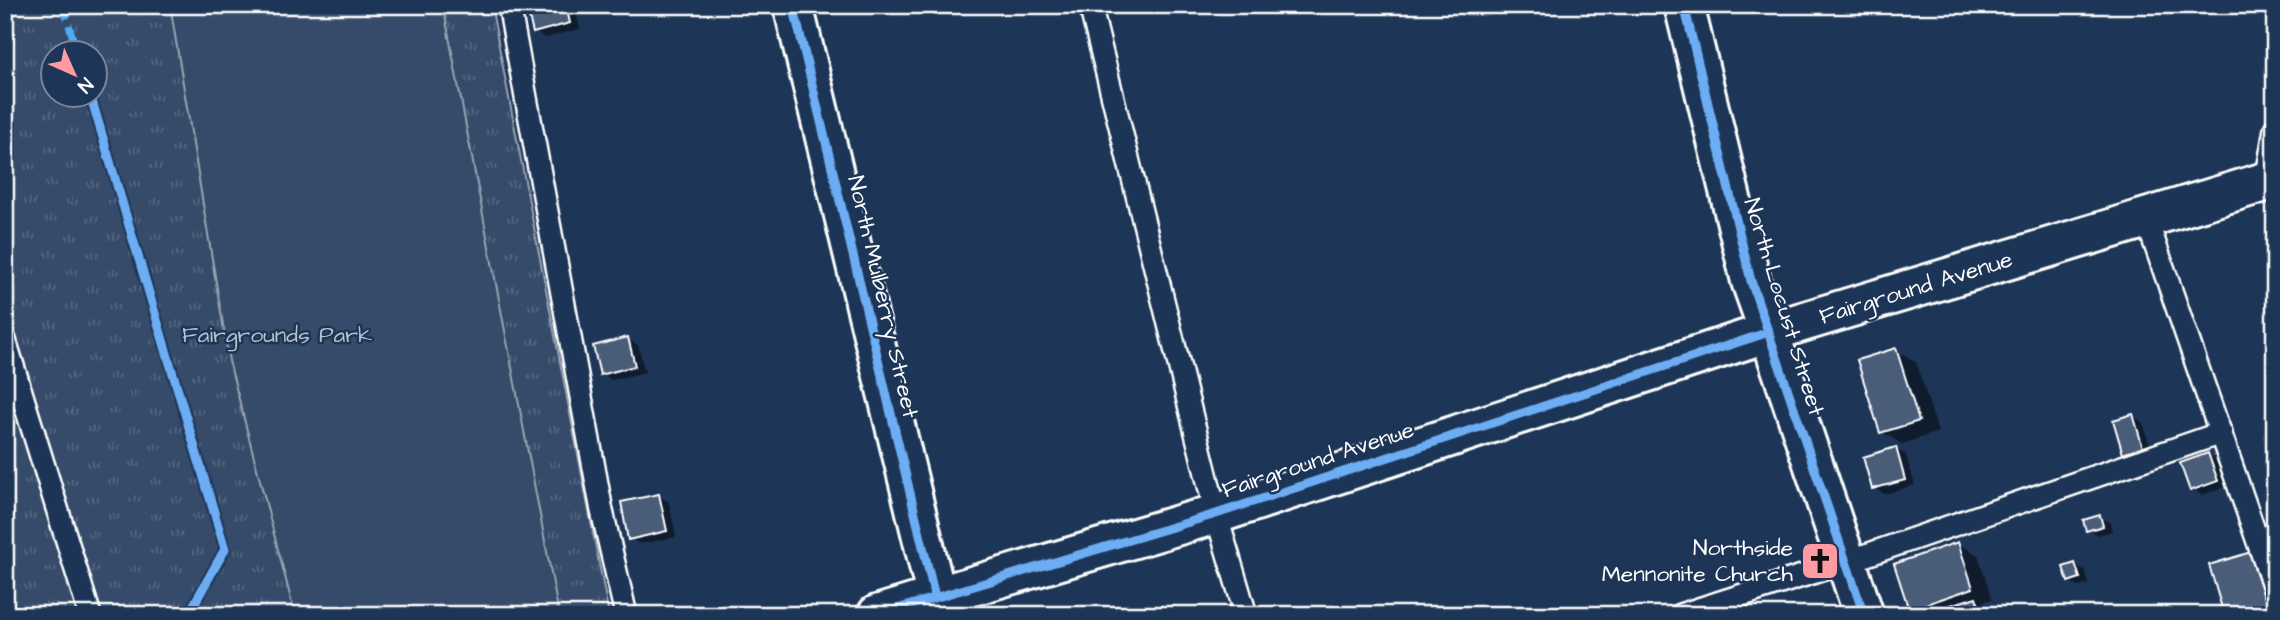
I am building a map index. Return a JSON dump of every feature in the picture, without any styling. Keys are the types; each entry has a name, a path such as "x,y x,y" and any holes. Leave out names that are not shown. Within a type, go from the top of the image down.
{"street":[{"name":"North Mulberry Street","path":"793,5 938,606"},
{"name":"North Locust Street","path":"1684,5 1751,281 1864,615"},
{"name":"Fairground Avenue","path":"877,615 938,606 1769,332 2271,180"}],"lane":[{"path":"509,5 601,511 626,615"},
{"path":"1090,5 1216,514 1246,615"},
{"path":"2271,180 2275,129"},
{"path":"2146,218 2275,591"},
{"path":"5,340 90,615"},
{"path":"1680,615 1846,562 2221,433"}],"green space":[{"name":"Fairgrounds Park","path":"5,5 491,5 609,615 5,615"},
{"path":"170,5 443,5 559,615 295,615 229,361"}],"building":[{"path":"526,5 566,5 570,23 533,33"},
{"path":"628,337 635,366 600,375 593,346"},
{"path":"1896,348 1919,421 1880,433 1857,360"},
{"path":"2133,414 2143,448 2123,454 2113,420"},
{"path":"1896,447 1905,480 1872,489 1863,457"},
{"path":"2208,453 2218,481 2190,491 2180,463"},
{"path":"659,494 667,531 628,540 621,502"},
{"path":"2100,515 2103,526 2086,531 2083,520"},
{"path":"1958,542 1973,588 1909,610 1894,564"},
{"path":"2251,552 2271,615 2224,615 2209,565"},
{"path":"2075,563 2080,578 2068,582 2063,567"},
{"path":"1976,597 1982,615 1919,615"}],"marked path":[{"path":"63,5 73,38"}],"cycle path":[{"path":"793,5 935,597"},
{"path":"1684,5 1751,281 1864,615"},
{"path":"94,108 225,549 188,615"},
{"path":"877,615 1216,514 1769,332"}],"place":[{"name":"Northside Mennonite Church","path":"1820,561"}]}
